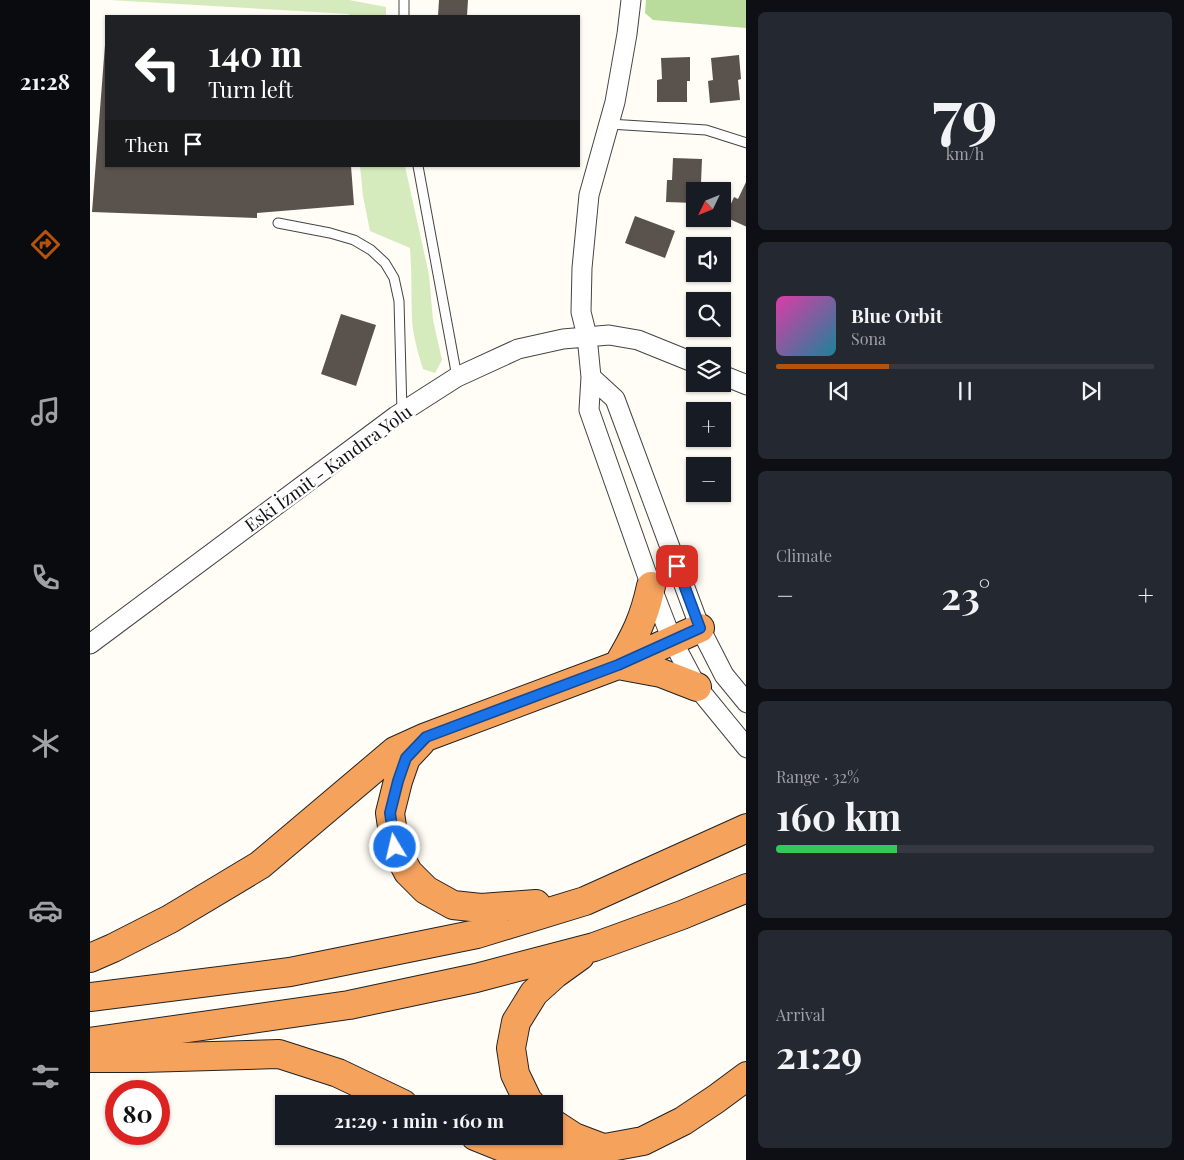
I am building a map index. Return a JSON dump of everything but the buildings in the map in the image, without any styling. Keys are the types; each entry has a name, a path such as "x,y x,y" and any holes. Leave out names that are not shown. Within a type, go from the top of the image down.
{"highway":[{"path":"618,665 636,634 645,612 651,586"},
{"path":"90,958 170,919 260,865 395,751 426,737 618,665 700,628"},
{"path":"618,665 661,673 697,687"},
{"path":"426,737 406,758 390,813 395,847 408,872 426,890 453,905 481,908 585,901"},
{"path":"90,997 290,972 477,934 585,901 746,828"},
{"path":"90,1042 349,1005 476,978 594,947 682,915 746,888"},
{"path":"525,1095 515,1074 511,1048 516,1022 534,992 555,974 594,947"},
{"path":"90,1058 279,1054 338,1073 384,1095"},
{"path":"497,1145 507,1149 565,1153 643,1142 683,1121 746,1076"},
{"path":"563,1129 574,1136 605,1148"}],"street":[{"path":"631,0 615,102 589,194 582,268 581,312 587,336 591,377 589,410 672,640 697,687 746,748"},
{"name":"Eski İzmit - Kandıra Yolu","path":"90,644 402,412 457,377 518,349 563,339 609,334 638,340 686,359"},
{"path":"591,377 615,399 700,628 724,675 746,703"},
{"path":"731,379 746,385"}],"lane":[{"path":"404,0 404,15"},
{"path":"609,124 706,130 746,143"},
{"path":"418,167 457,377"},
{"path":"278,223 330,233 354,240 371,250 385,263 394,278 399,301 402,412"}],"green space":[{"path":"110,0 349,0 386,7 386,15"},
{"path":"646,0 746,0 746,28 653,20 645,13"},
{"path":"360,167 405,167 429,275 433,320 442,360 435,373 423,369 415,338 412,319 410,248 370,231 363,196"}],"route":[{"path":"395,847 390,813 398,781 406,758 426,737 618,665 700,628 677,566"}]}
